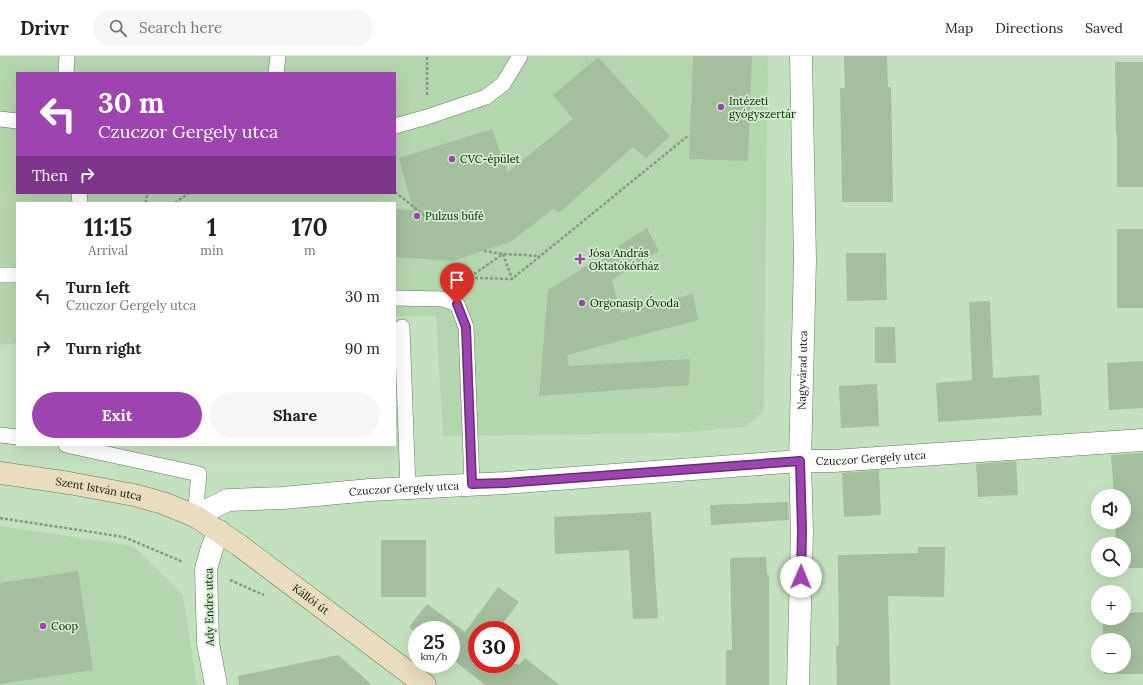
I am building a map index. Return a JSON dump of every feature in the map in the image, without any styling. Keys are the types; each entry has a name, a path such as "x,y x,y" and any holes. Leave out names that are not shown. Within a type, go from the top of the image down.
{"main road":[{"name":"Szent István utca","path":"0,473 134,495 163,503 195,516"},
{"name":"Kállói út","path":"195,516 219,530 425,685"}],"street":[{"name":"Nagyvárad utca","path":"798,685 802,530 800,461 805,260 801,56"},
{"name":"Czuczor Gergely utca","path":"195,516 228,500 283,498 370,490 505,483 800,461 833,461 1143,440"},
{"name":"Ady Endre utca","path":"216,685 208,643 206,570 219,530"}],"lane":[{"path":"66,72 67,56"},
{"path":"276,72 278,56"},
{"path":"396,126 486,97 502,84 520,56"},
{"path":"0,119 16,121"},
{"path":"0,275 16,275"},
{"path":"396,298 442,299 457,304 466,327 472,484"},
{"path":"402,327 408,488"},
{"path":"0,435 16,437"},
{"path":"71,446 200,474 195,516"}],"path":[{"path":"427,56 427,117"},
{"path":"440,278 470,277 512,279 689,135"},
{"path":"396,193 430,220"},
{"path":"176,202 188,194"},
{"path":"484,251 503,254 540,256"},
{"path":"470,277 503,254"},
{"path":"503,254 512,279"}],"shaded area":[{"name":"Jósa András Oktatókórház","path":"0,56 768,56 764,410 746,427 674,433 443,436 436,316 396,316 396,202 16,202 16,343 0,345"},
{"path":"0,526 133,546 183,595 197,685 0,685"}],"building":[{"name":"Intézeti gyógyszertár","path":"693,56 752,56 748,161 689,159"},
{"path":"844,56 887,56 888,87 891,87 893,202 842,202 840,88 845,88"},
{"name":"CVC-épület","path":"598,57 670,136 646,158 633,147 560,212 553,209 512,241 453,261 396,257 396,209 413,210 399,158 492,129 508,172 573,119 553,95"},
{"path":"1115,62 1143,62 1143,187 1117,187"},
{"name":"Orgonasíp Óvoda","path":"647,228 659,251 612,280 621,313 693,294 698,320 567,355 569,366 690,359 689,385 539,396 548,290"},
{"path":"1117,229 1143,229 1143,308 1117,308"},
{"path":"846,253 886,253 887,300 847,301"},
{"path":"990,301 993,378 1039,375 1042,415 938,422 936,383 972,380 969,302"},
{"path":"875,327 895,327 896,363 875,363"},
{"path":"1143,361 1143,408 1109,410 1107,363"},
{"path":"877,384 879,426 841,428 839,386"},
{"path":"1143,453 1143,568 1131,568 1131,537 1116,537 1115,529 1131,529 1131,489 1113,489 1111,455"},
{"path":"1016,461 1018,495 978,497 976,464"},
{"path":"879,470 881,515 844,517 842,473"},
{"path":"788,502 789,520 711,525 710,505"},
{"path":"651,512 658,618 633,619 629,550 555,554 554,517"},
{"path":"381,540 426,540 426,597 381,597"},
{"path":"918,547 945,547 944,597 888,596 890,685 837,685 836,646 839,646 838,555 918,553"},
{"path":"766,557 767,575 769,575 769,685 726,685 726,650 732,650 730,558"},
{"name":"Coop","path":"78,571 93,670 0,684 0,583"},
{"path":"498,587 519,602 505,621 473,621"},
{"path":"427,604 450,621 414,621"},
{"path":"1143,612 1143,674 1104,674 1131,673 1131,633 1103,633 1103,625 1131,625 1131,613"},
{"path":"460,628 465,632 468,628 468,672 460,665"},
{"path":"338,655 372,685 239,685 238,676"},
{"path":"525,658 560,685 485,685 470,673 520,673 520,664"}],"place":[{"name":"Intézeti gyógyszertár","path":"721,107"},
{"name":"CVC-épület","path":"452,159"},
{"name":"Pulzus büfé","path":"417,216"},
{"name":"Jósa András Oktatókórház","path":"580,259"},
{"name":"Orgonasíp Óvoda","path":"582,303"},
{"name":"Coop","path":"43,626"}],"route":[{"path":"457,304 466,327 472,484 505,483 800,461 802,530 801,577"}]}
